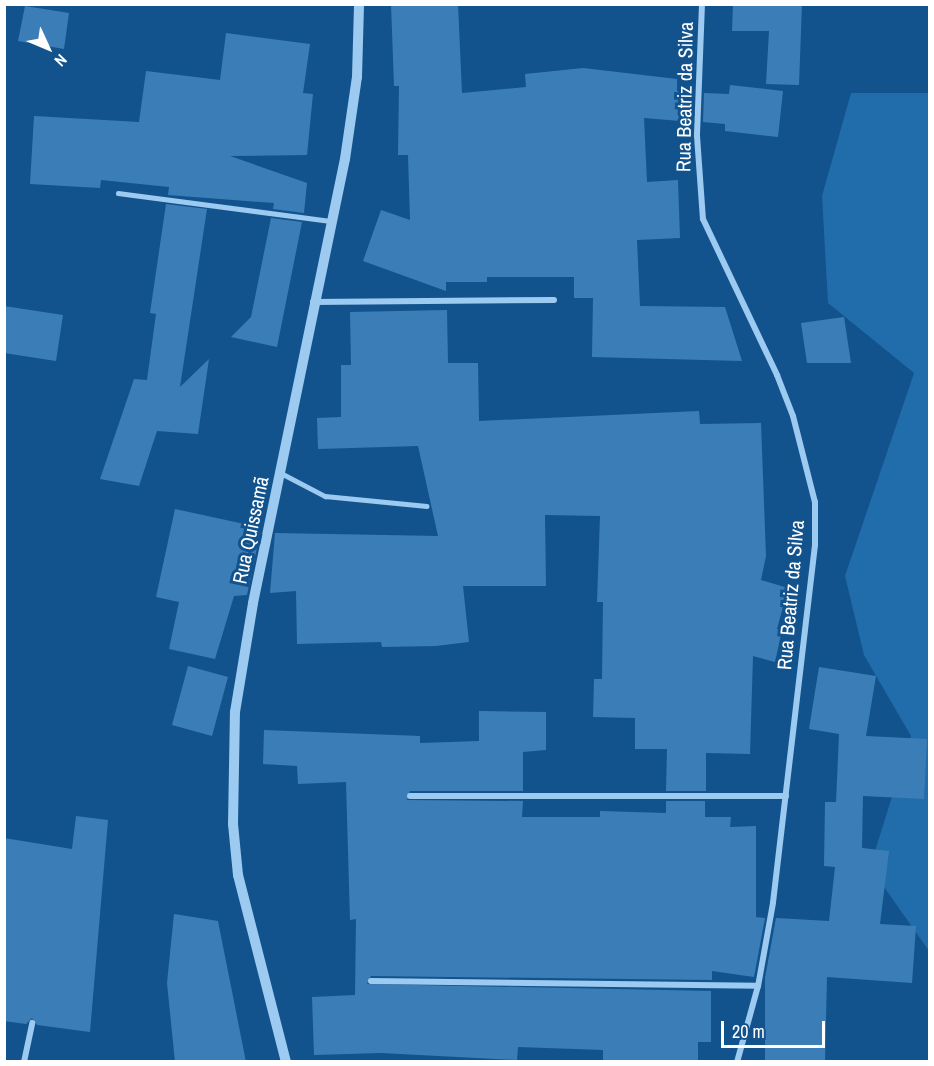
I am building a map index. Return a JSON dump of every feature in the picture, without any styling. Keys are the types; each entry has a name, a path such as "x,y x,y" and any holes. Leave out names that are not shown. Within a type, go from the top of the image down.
{"street":[{"name":"Rua Quissamã","path":"286,1062 240,885 232,768 244,653 313,302 332,221 357,77 358,4"},
{"name":"Rua Beatriz da Silva","path":"702,4 696,136 703,219 781,386 815,502 815,544 786,796 758,986 737,1062"},
{"path":"313,302 554,300"},
{"path":"410,796 786,796"},
{"path":"371,981 758,986"},
{"path":"24,1062 32,1023"}],"lane":[{"path":"118,193 332,221"},
{"path":"281,473 325,496 427,506"}],"shaded area":[{"path":"851,93 929,93 929,951 870,867 911,736 864,655 845,576 914,373 828,303 822,196"}],"building":[{"path":"391,4 458,4 462,93 526,87 525,74 583,68 677,79 677,91 693,92 692,122 644,118 647,182 678,180 680,238 637,240 640,306 725,307 742,361 592,357 593,298 574,298 574,277 487,277 487,282 446,282 446,291 363,261 381,210 410,220 408,155 398,155 399,86 394,86"},
{"path":"733,4 802,4 799,85 766,84 769,31 732,31"},
{"path":"25,6 69,13 64,49 18,41"},
{"path":"226,33 310,44 303,93 313,94 307,155 230,156 307,183 304,213 273,209 274,203 168,195 169,187 101,180 100,188 30,184 34,116 139,122 146,71 220,80"},
{"path":"730,85 783,91 778,137 725,131 725,124 703,122 704,93 729,94"},
{"path":"166,204 207,209 180,387 209,359 198,434 157,431 139,486 100,479 134,379 147,380 156,314 150,313"},
{"path":"271,218 302,222 277,347 231,337 251,317"},
{"path":"4,306 63,315 56,361 4,353"},
{"path":"447,310 448,363 478,363 479,421 699,411 700,424 761,423 766,556 761,580 788,588 777,629 782,630 775,662 753,656 750,754 706,753 706,791 666,791 667,749 635,749 635,718 593,717 594,679 602,679 603,602 597,602 600,516 545,515 546,586 463,586 469,642 436,646 382,647 381,642 297,644 296,591 270,593 275,533 438,536 418,446 318,449 317,418 341,417 341,365 351,365 350,312"},
{"path":"844,317 851,363 807,363 801,323"},
{"path":"175,509 249,525 247,533 260,533 247,595 234,596 215,659 169,649 179,602 156,597"},
{"path":"188,666 228,677 212,736 172,725"},
{"path":"819,667 876,676 866,736 927,739 924,799 863,796 862,848 889,851 880,924 916,926 912,983 827,977 825,1062 765,1062 765,978 776,918 829,921 835,867 824,866 825,802 836,802 839,734 809,729"},
{"path":"479,711 546,712 546,750 523,752 523,791 410,791 407,800 523,801 522,817 600,817 600,811 666,813 666,801 705,801 705,817 731,817 730,827 756,826 756,917 765,918 754,977 712,971 712,980 371,976 367,984 711,991 711,1042 698,1042 698,1062 603,1062 603,1050 518,1047 517,1060 381,1053 314,1055 312,997 355,995 356,919 350,920 346,782 298,784 297,766 263,764 264,730 420,736 420,743 479,741"},
{"path":"76,816 108,820 90,1032 37,1025 32,1018 26,1024 4,1021 4,838 72,849"},
{"path":"174,914 218,921 246,1062 175,1062 167,983"}]}
